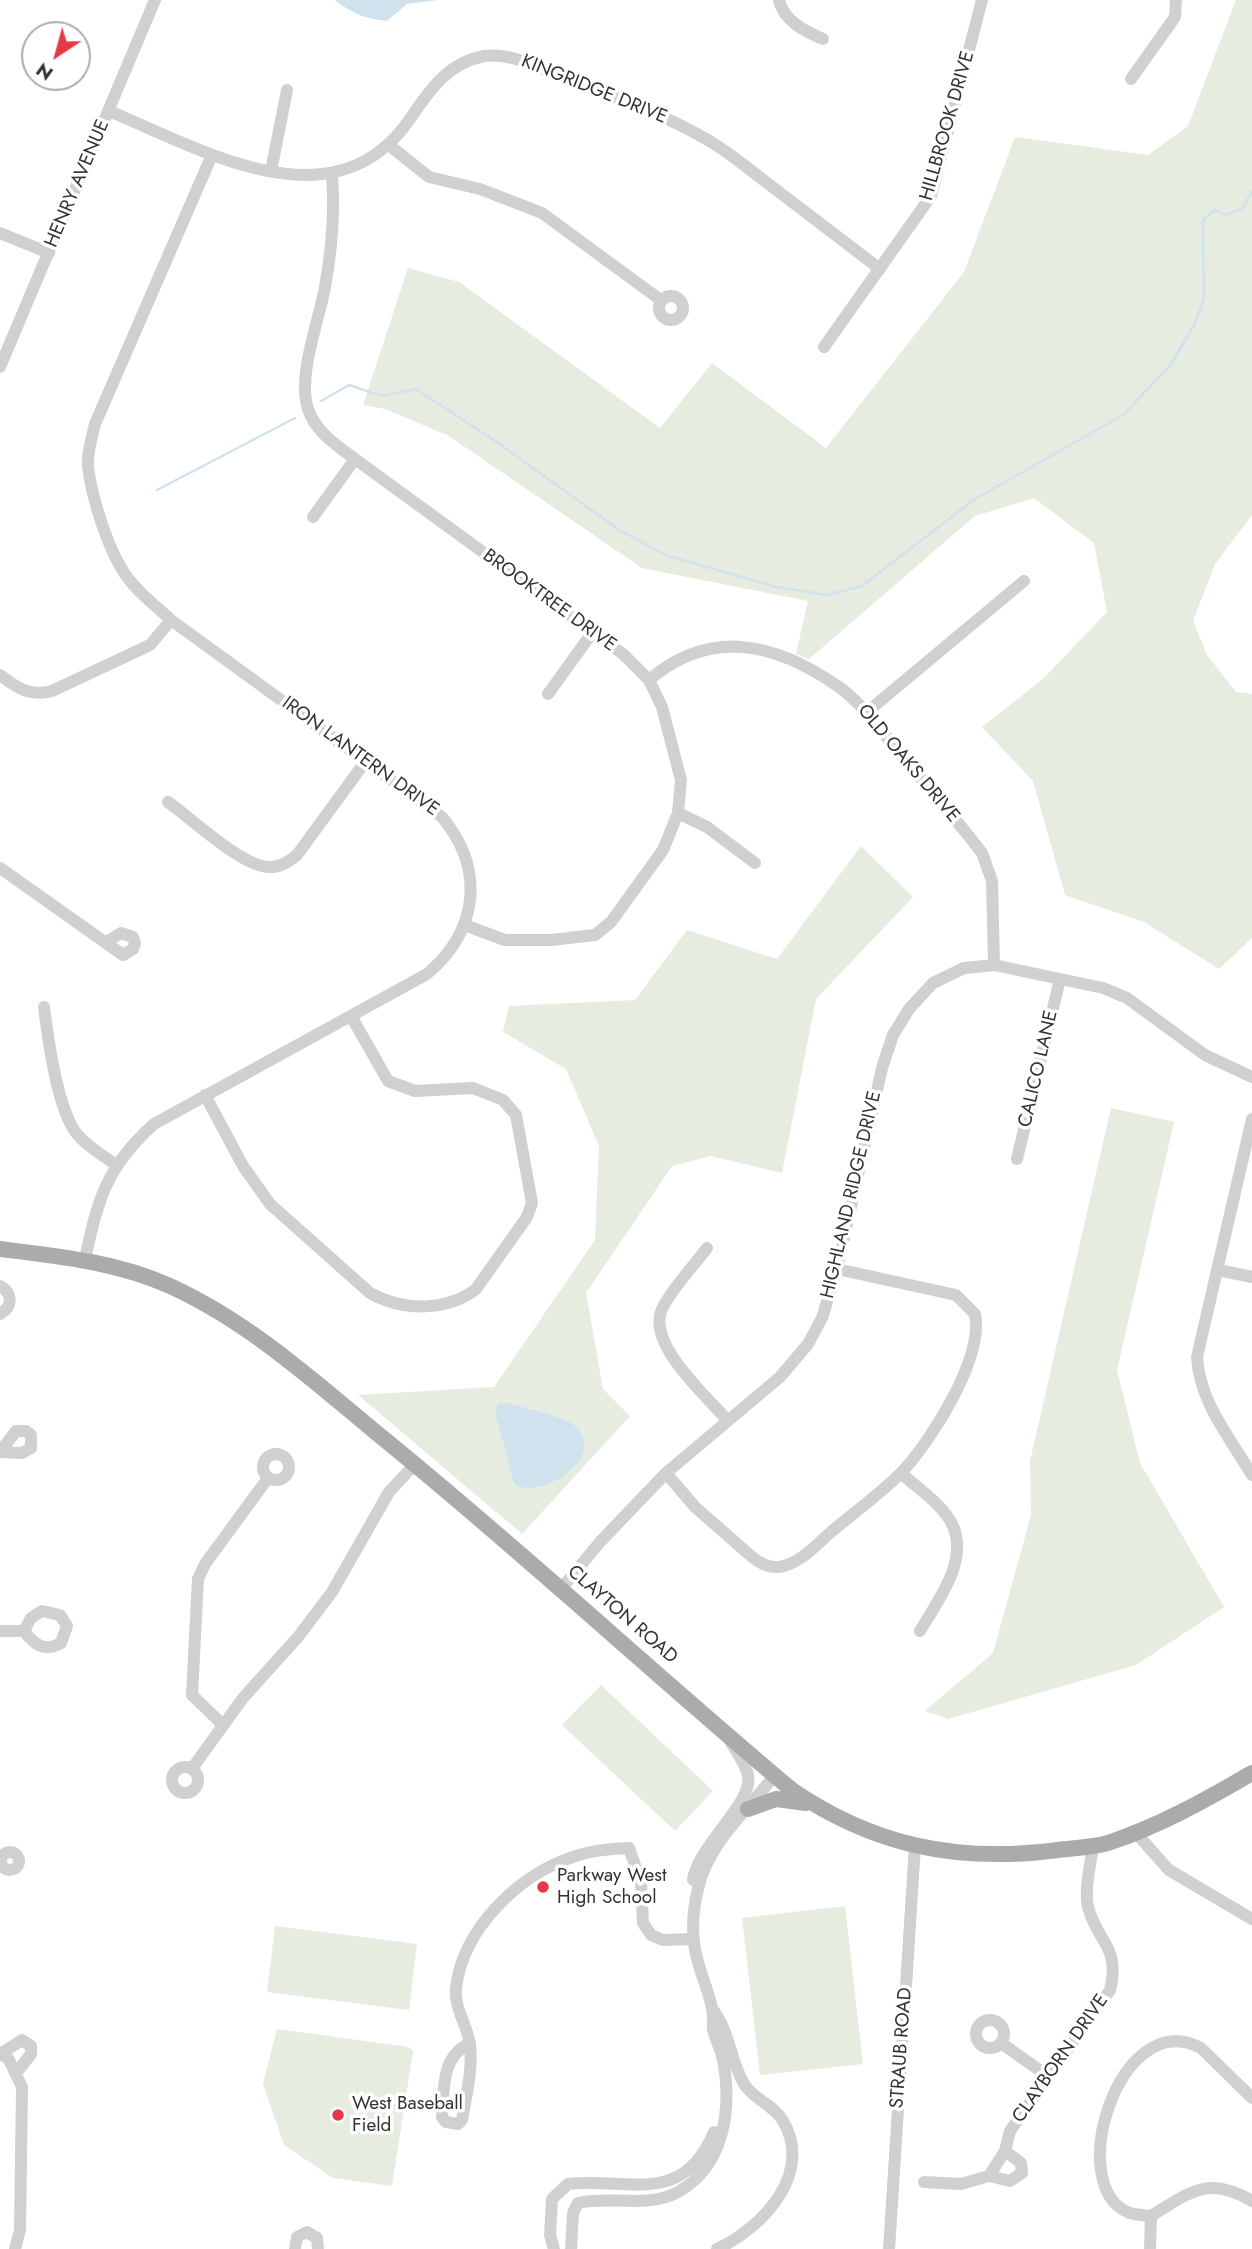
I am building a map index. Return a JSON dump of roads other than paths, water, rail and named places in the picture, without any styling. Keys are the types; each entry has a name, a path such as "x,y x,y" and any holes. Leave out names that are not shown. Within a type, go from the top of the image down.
{"main road":[{"name":"CLAYTON ROAD","path":"0,1249 85,1260 168,1285 239,1323 269,1343 415,1464 775,1775 816,1806 876,1834 915,1846 978,1855 1093,1846 1175,1817 1250,1779"},
{"path":"748,1809 776,1799 816,1806"}],"street":[{"name":"HENRY AVENUE","path":"0,367 155,0"},
{"path":"779,0 789,18 804,31 823,39"},
{"name":"HILLBROOK DRIVE","path":"824,347 931,196 982,0"},
{"path":"1131,79 1175,17 1176,0"},
{"name":"KINGRIDGE DRIVE","path":"109,111 247,167 332,175 362,165 389,145 442,75 483,57 511,57 649,111 707,139 880,269"},
{"path":"271,171 287,90"},
{"path":"389,145 429,177 511,199 542,213 662,301"},
{"name":"IRON LANTERN DRIVE","path":"212,155 131,335 89,449 88,467 96,503 124,572 139,591 171,620 442,817 455,833 468,867 467,926"},
{"name":"BROOKTREE DRIVE","path":"332,175 334,229 325,289 306,375 305,399 317,427 355,459 623,654 649,680 662,707 681,780 678,813 663,850 611,922 595,935 551,940 505,940 467,926"},
{"path":"0,233 49,253"},
{"path":"313,517 355,459"},
{"path":"867,712 1024,580"},
{"path":"0,675 22,691 40,694 51,691 150,645 171,620"},
{"path":"548,694 592,633"},
{"name":"OLD OAKS DRIVE","path":"649,680 663,668 701,649 744,646 792,660 840,688 867,712 982,853 992,881 994,965"},
{"path":"168,802 251,862 268,867 283,866 298,855 365,762"},
{"path":"678,813 707,827 755,863"},
{"path":"0,869 100,941 108,942"},
{"path":"85,1260 102,1188 116,1164 154,1124 428,974 445,959 467,926"},
{"path":"994,965 1103,988 1126,999 1205,1055 1252,1077"},
{"name":"HIGHLAND RIDGE DRIVE","path":"561,1589 600,1542 666,1473 780,1377 808,1344 822,1318 837,1269 882,1068 893,1035 909,1009 933,983 964,968 994,965"},
{"name":"CALICO LANE","path":"1017,1159 1060,979"},
{"path":"44,1007 51,1055 70,1122 84,1142 116,1164"},
{"path":"205,1095 243,1166 270,1204 370,1293 381,1299 409,1306 444,1305 466,1297 476,1289 527,1217 532,1203 516,1115 503,1100 489,1092 473,1088 415,1091 388,1081 351,1016"},
{"path":"1251,1471 1213,1410 1197,1371 1199,1342 1252,1119"},
{"path":"707,1248 662,1309 659,1328 672,1356 728,1421"},
{"path":"666,1473 695,1507 759,1563 778,1567 788,1565 807,1552 901,1473 921,1448 948,1405 966,1366 975,1335 975,1314 956,1295 837,1269"},
{"path":"1217,1270 1252,1277"},
{"path":"0,1286 8,1291 10,1301 6,1310 0,1314"},
{"path":"193,1767 223,1725 298,1637 332,1592 389,1492 415,1464"},
{"path":"901,1473 951,1524 957,1544 949,1580 920,1631"},
{"path":"223,1725 192,1695 198,1579 205,1564 268,1478"},
{"path":"0,1631 24,1631"},
{"path":"696,1899 693,1877 699,1862 711,1839 745,1796 749,1784 747,1773 727,1734"},
{"path":"571,2249 573,2213 578,2203 593,2199 654,2200 677,2192 704,2171 713,2158 724,2124 726,2088 723,2059 713,2027 712,2009 693,1939 696,1899 701,1878 717,1848 775,1775"},
{"path":"1135,1832 1169,1870 1252,1919"},
{"name":"STRAUB ROAD","path":"888,2249 915,1846"},
{"name":"CLAYBORN DRIVE","path":"989,2176 1004,2151 1010,2131 1110,1990 1113,1979 1111,1949 1088,1907 1093,1846"},
{"path":"470,2043 453,2054 448,2064 442,2117 446,2122 458,2123 462,2120 471,2063 470,2043 461,2022 456,1992 461,1962 473,1938 510,1893 542,1871 570,1858 629,1848 641,1882 643,1923 651,1934 663,1940 693,1939"},
{"path":"888,2249 906,1867"},
{"path":"712,2009 723,2024 745,2086 768,2104 783,2121 792,2143 792,2166 777,2201 740,2236 716,2249"},
{"path":"15,2249 20,2230 21,2078 4,2056 18,2040 29,2044 31,2054 17,2072"},
{"path":"1252,2098 1201,2048 1190,2042 1169,2040 1147,2050 1117,2087 1108,2107 1101,2167 1106,2188 1129,2213 1152,2216 1186,2194 1208,2187 1219,2186 1252,2201"},
{"path":"1001,2043 1049,2077"},
{"path":"554,2249 550,2235 552,2199 560,2191 568,2184 645,2187 677,2177 690,2167 709,2144 726,2088"},
{"path":"924,2182 961,2184 989,2176 1010,2181 1022,2173 1021,2163 1004,2151"},
{"path":"1150,2249 1152,2216"},
{"path":"295,2249 295,2240 303,2232 314,2235 322,2248"}],"water":[{"path":"335,0 438,0 407,4 387,21 359,15"},
{"path":"509,1403 554,1416 575,1426 583,1438 584,1450 578,1462 567,1473 539,1487 525,1488 514,1484 495,1413 498,1404"}],"waterway":[{"path":"321,401 349,385 382,396 416,389 501,445 619,530 666,555 776,587 827,595 862,586 975,499 1123,415 1170,366 1194,325 1204,299 1203,220 1215,210 1225,215 1242,209 1252,192"},
{"path":"157,490 295,418"}],"place":[{"name":"Parkway West High School","path":"543,1887"},
{"name":"West Baseball Field","path":"338,2115"}]}
